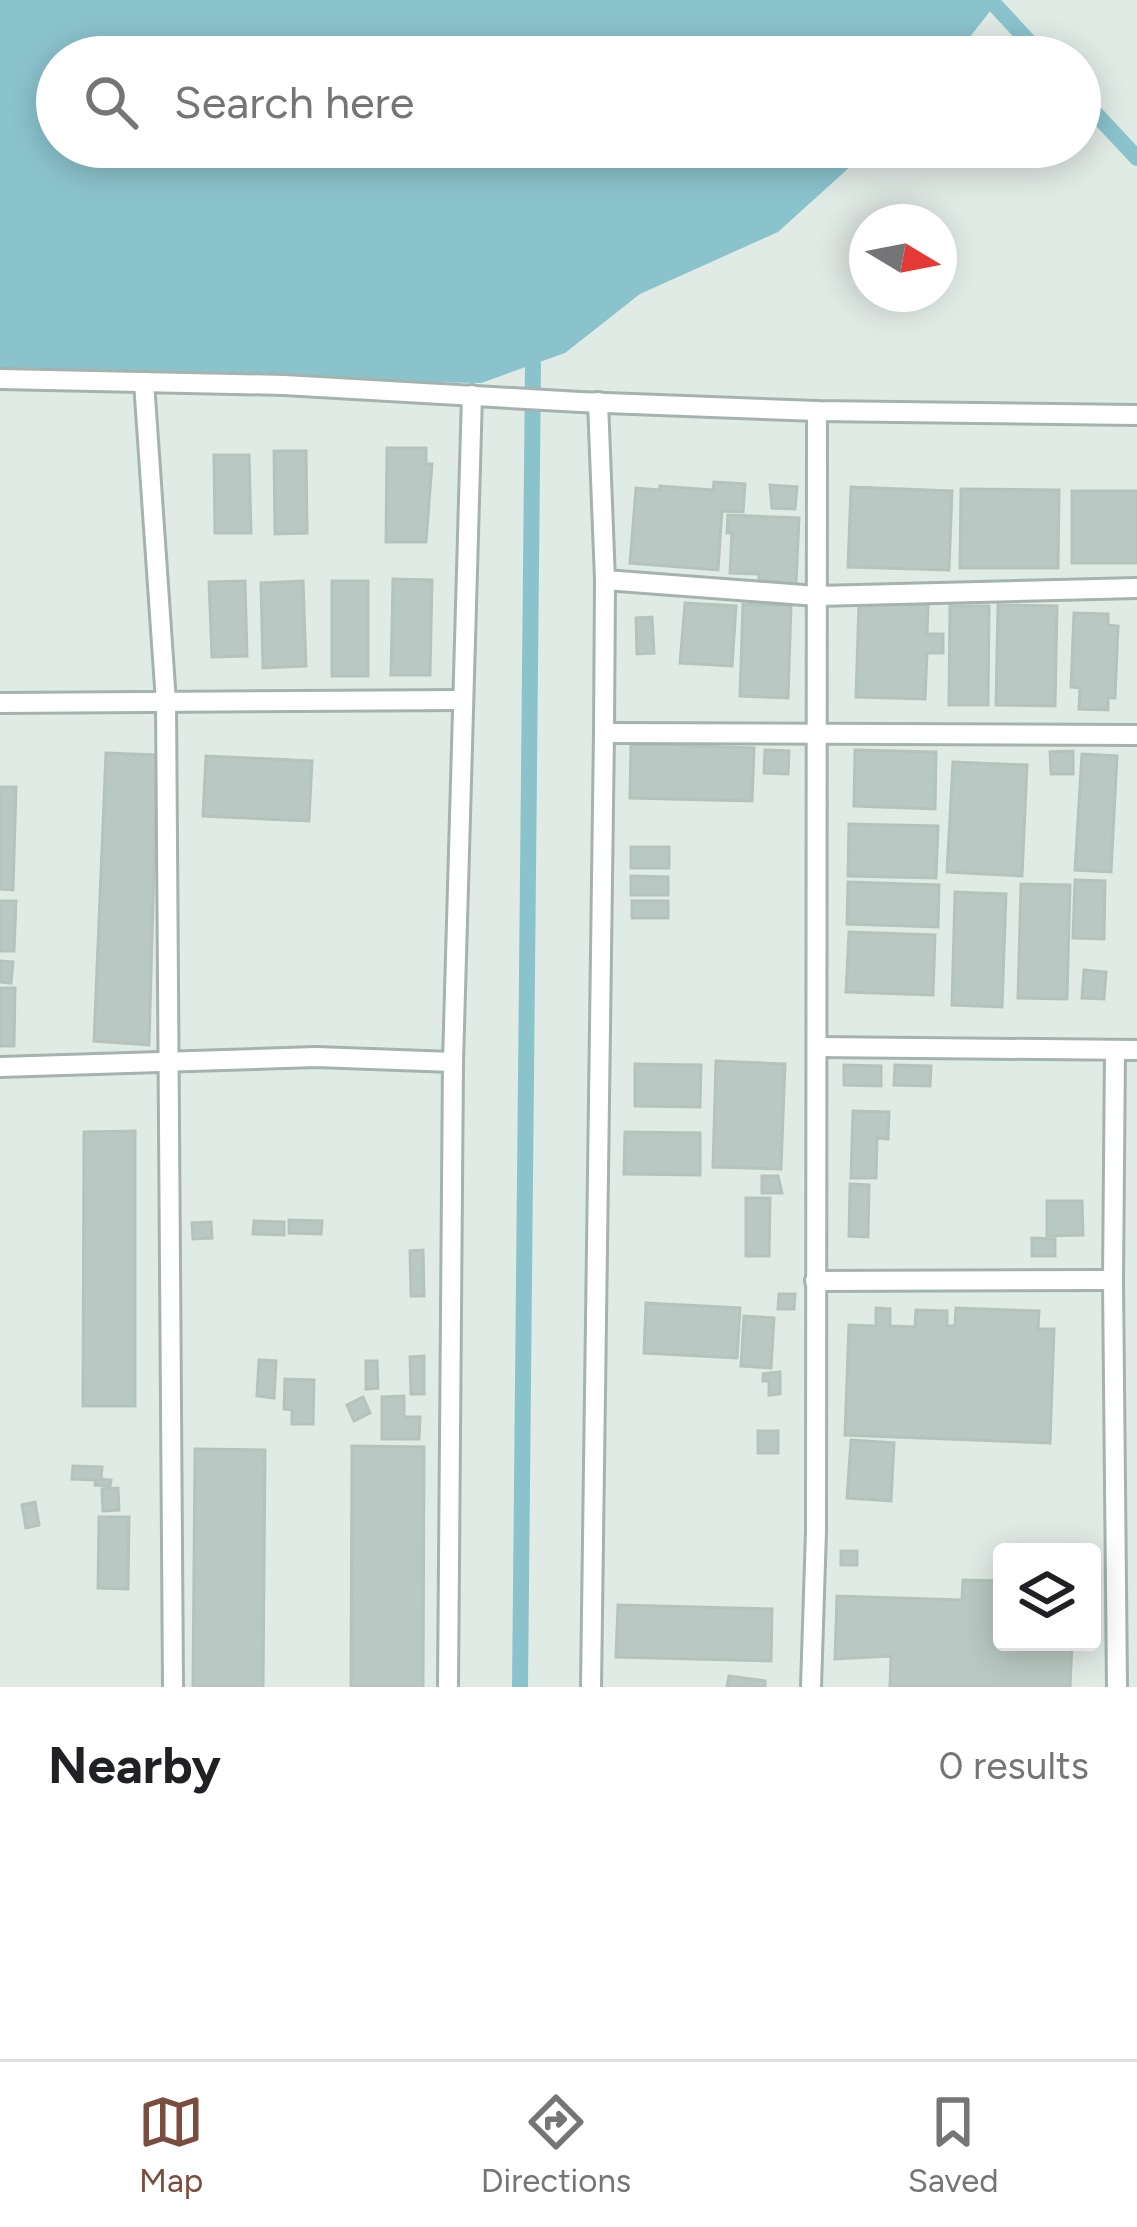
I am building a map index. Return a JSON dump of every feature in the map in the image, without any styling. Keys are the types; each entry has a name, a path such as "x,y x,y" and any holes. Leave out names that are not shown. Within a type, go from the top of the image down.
{"street":[{"path":"0,379 817,411 1137,415"},
{"path":"144,382 166,702 173,1687"},
{"path":"448,1687 453,1062 472,395"},
{"path":"591,1687 605,580 598,402"},
{"path":"811,1687 820,734 817,411"},
{"path":"605,580 817,596 1137,588"},
{"path":"0,703 464,700"},
{"path":"604,734 1137,736"},
{"path":"817,1047 1137,1050"},
{"path":"1115,1050 1118,1687"},
{"path":"0,1067 316,1057 453,1062"},
{"path":"815,1281 1113,1280"}],"water":[{"path":"0,0 990,0 995,5 971,36 36,36 36,168 849,168 778,232 640,294 565,353 481,383 0,374"}],"building":[{"path":"387,448 426,448 426,464 432,464 426,542 386,542"},
{"path":"274,451 306,451 307,533 275,534"},
{"path":"214,455 249,455 251,533 215,533"},
{"path":"714,482 745,484 743,512 722,511 718,570 630,563 636,488 713,490"},
{"path":"770,485 797,487 795,509 772,508"},
{"path":"851,487 952,491 949,570 848,567"},
{"path":"961,489 1059,490 1058,568 960,568"},
{"path":"1072,491 1137,491 1137,563 1072,563"},
{"path":"728,515 799,518 796,584 759,583 759,574 730,573"},
{"path":"393,579 432,580 430,675 391,675"},
{"path":"245,581 247,656 212,657 209,582"},
{"path":"303,581 306,666 263,668 261,583"},
{"path":"332,581 368,581 368,676 332,676"},
{"path":"685,603 736,606 732,666 680,663"},
{"path":"859,603 928,605 927,634 943,634 943,653 927,653 925,699 856,697"},
{"path":"743,604 791,606 788,698 740,696"},
{"path":"998,605 1057,606 1055,706 996,705"},
{"path":"950,606 989,606 988,705 949,705"},
{"path":"1074,613 1108,614 1108,625 1118,626 1115,698 1108,698 1108,710 1079,709 1080,688 1071,687"},
{"path":"652,617 654,653 637,654 636,618"},
{"path":"631,744 754,748 752,801 630,798"},
{"path":"765,750 789,751 788,774 764,773"},
{"path":"855,750 936,752 935,809 854,806"},
{"path":"1073,751 1073,774 1051,774 1050,752"},
{"path":"106,753 157,755 149,1045 94,1041"},
{"path":"1082,754 1117,756 1111,872 1075,870"},
{"path":"206,756 312,761 309,821 203,816"},
{"path":"953,762 1027,765 1022,876 947,872"},
{"path":"0,787 16,787 13,890 0,889"},
{"path":"849,824 938,826 936,878 848,876"},
{"path":"631,847 669,847 669,868 631,868"},
{"path":"631,876 668,877 668,895 631,895"},
{"path":"1075,880 1105,881 1104,939 1073,938"},
{"path":"848,882 939,885 938,927 847,924"},
{"path":"1021,884 1070,885 1067,999 1018,998"},
{"path":"955,892 1006,894 1002,1007 952,1005"},
{"path":"0,901 16,901 14,951 0,951"},
{"path":"632,901 668,901 668,918 632,918"},
{"path":"849,932 935,935 933,995 846,992"},
{"path":"0,961 13,962 11,983 0,982"},
{"path":"1084,970 1106,972 1104,999 1082,998"},
{"path":"0,988 15,988 14,1046 0,1046"},
{"path":"716,1061 785,1064 781,1169 713,1167"},
{"path":"635,1064 701,1065 700,1107 635,1106"},
{"path":"844,1065 881,1066 881,1086 844,1085"},
{"path":"895,1065 931,1066 930,1086 894,1085"},
{"path":"853,1111 889,1112 888,1139 877,1138 876,1178 851,1178"},
{"path":"135,1131 135,1406 83,1406 84,1132"},
{"path":"625,1132 700,1133 700,1175 624,1174"},
{"path":"762,1176 778,1176 782,1193 762,1193"},
{"path":"850,1184 869,1185 868,1237 849,1236"},
{"path":"746,1198 770,1198 769,1256 746,1256"},
{"path":"1047,1201 1082,1201 1083,1235 1047,1236"},
{"path":"289,1220 322,1221 321,1234 289,1233"},
{"path":"254,1221 284,1222 284,1235 253,1234"},
{"path":"211,1222 212,1238 193,1239 192,1223"},
{"path":"1032,1238 1055,1239 1055,1256 1032,1256"},
{"path":"423,1250 424,1296 411,1296 410,1251"},
{"path":"779,1294 795,1294 794,1309 778,1309"},
{"path":"646,1303 740,1308 737,1358 644,1353"},
{"path":"876,1308 890,1309 890,1326 915,1327 916,1310 947,1311 947,1326 955,1326 956,1308 1039,1311 1038,1329 1054,1329 1050,1443 845,1435 849,1325 876,1326"},
{"path":"744,1316 774,1318 771,1368 741,1366"},
{"path":"424,1356 424,1394 411,1394 410,1357"},
{"path":"259,1360 276,1361 274,1398 257,1396"},
{"path":"366,1361 377,1361 378,1388 366,1389"},
{"path":"780,1372 780,1394 769,1395 769,1381 763,1381 763,1374"},
{"path":"285,1379 314,1380 313,1424 292,1424 292,1410 284,1409"},
{"path":"404,1396 404,1417 420,1417 419,1439 382,1439 382,1397"},
{"path":"363,1397 370,1413 354,1421 347,1405"},
{"path":"758,1431 778,1431 778,1453 758,1453"},
{"path":"851,1440 894,1443 891,1501 847,1498"},
{"path":"352,1446 424,1447 423,1687 351,1687"},
{"path":"195,1449 265,1450 263,1687 193,1687"},
{"path":"73,1466 102,1467 101,1479 111,1480 110,1486 72,1479"},
{"path":"118,1488 119,1510 103,1511 102,1489"},
{"path":"35,1502 39,1525 26,1528 22,1505"},
{"path":"99,1517 129,1517 128,1589 98,1588"},
{"path":"841,1551 857,1551 857,1565 841,1565"},
{"path":"963,1580 993,1581 993,1651 1072,1651 1070,1687 890,1687 891,1656 835,1659 837,1596 962,1600"},
{"path":"618,1605 772,1609 771,1661 616,1657"},
{"path":"729,1676 765,1681 765,1687 727,1687"}],"waterway":[{"path":"995,5 1024,36"},
{"path":"1101,119 1137,158"},
{"path":"520,1687 533,364"}]}
